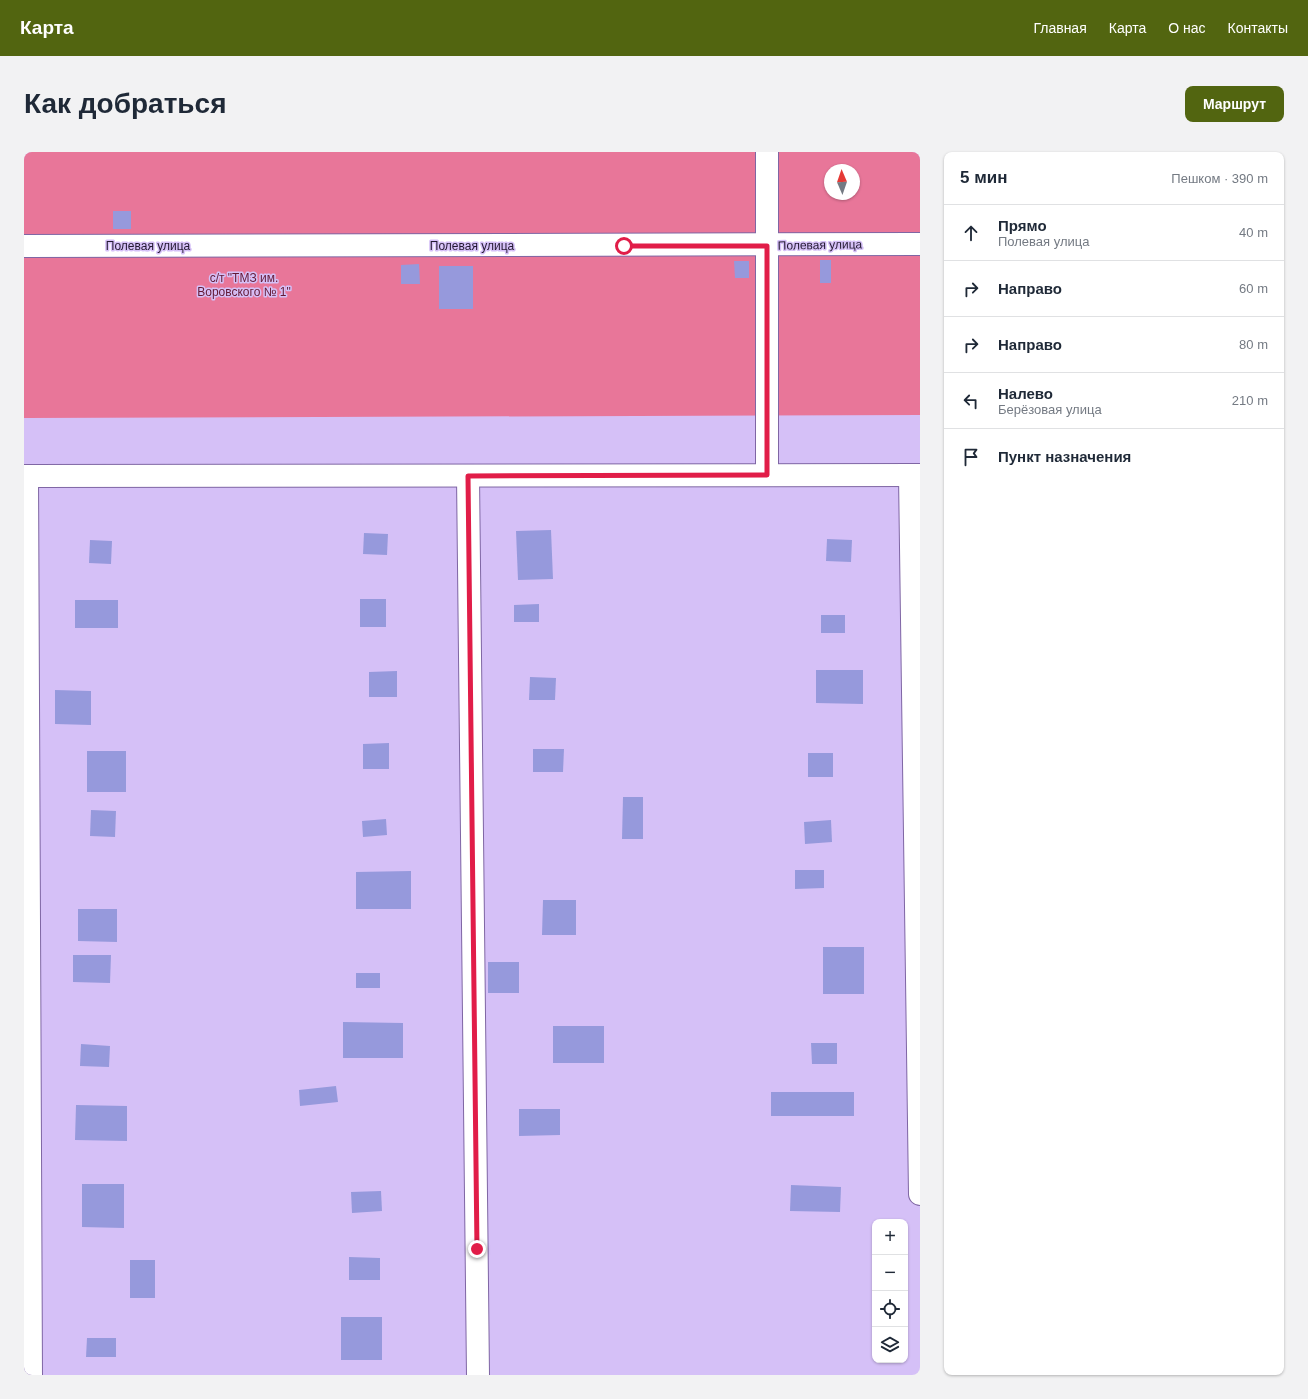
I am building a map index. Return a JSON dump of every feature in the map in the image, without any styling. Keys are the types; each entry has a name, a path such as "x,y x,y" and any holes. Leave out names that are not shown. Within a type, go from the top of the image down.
{"street":[{"path":"767,152 767,475"},
{"name":"Полевая улица","path":"24,246 767,246 920,244"},
{"path":"31,1375 26,476 915,475 920,1194"},
{"path":"468,476 478,1375"}],"green space":[{"name":"с/т \"ТМЗ им. Воровского № 1\"","path":"24,152 920,152 920,415 24,418"}],"building":[{"path":"113,211 131,211 131,229 113,229"},
{"path":"820,260 831,260 831,283 820,283"},
{"path":"734,261 749,261 749,278 735,278"},
{"path":"419,264 420,284 401,284 401,265"},
{"path":"439,266 473,266 473,309 439,309"},
{"path":"551,530 553,579 518,580 516,531"},
{"path":"364,533 388,534 387,555 363,554"},
{"path":"827,539 852,540 851,562 826,561"},
{"path":"90,540 112,541 111,564 89,563"},
{"path":"360,599 386,599 386,627 360,627"},
{"path":"75,600 118,600 118,628 75,628"},
{"path":"539,604 539,622 514,622 514,605"},
{"path":"821,615 845,615 845,633 821,633"},
{"path":"816,670 863,670 863,704 816,703"},
{"path":"397,671 397,697 369,697 369,672"},
{"path":"530,677 556,678 555,700 529,700"},
{"path":"55,690 91,691 91,725 55,724"},
{"path":"389,743 389,769 363,769 363,744"},
{"path":"533,749 564,749 563,772 533,772"},
{"path":"87,751 126,751 126,792 87,792"},
{"path":"808,753 833,753 833,777 808,777"},
{"path":"623,797 643,797 643,839 622,839"},
{"path":"91,810 116,811 115,837 90,836"},
{"path":"386,819 387,835 363,837 362,821"},
{"path":"831,820 832,842 805,844 804,822"},
{"path":"795,870 824,870 824,888 795,889"},
{"path":"411,871 411,909 356,909 356,872"},
{"path":"543,900 576,900 576,935 542,935"},
{"path":"78,909 117,909 117,942 78,941"},
{"path":"823,947 864,947 864,994 823,994"},
{"path":"73,955 111,955 110,983 73,982"},
{"path":"488,962 519,962 519,993 488,993"},
{"path":"356,973 380,973 380,988 356,988"},
{"path":"343,1022 403,1023 403,1058 343,1058"},
{"path":"553,1026 604,1026 604,1063 553,1063"},
{"path":"811,1043 837,1043 837,1064 812,1064"},
{"path":"81,1044 110,1046 109,1067 80,1066"},
{"path":"336,1086 338,1102 300,1106 299,1090"},
{"path":"771,1092 854,1092 854,1116 771,1116"},
{"path":"76,1105 127,1106 127,1141 75,1140"},
{"path":"519,1109 560,1109 560,1135 519,1136"},
{"path":"82,1184 124,1184 124,1228 82,1227"},
{"path":"791,1185 841,1187 840,1212 790,1211"},
{"path":"381,1191 382,1211 352,1213 351,1192"},
{"path":"349,1257 380,1258 380,1280 349,1280"},
{"path":"130,1260 155,1260 155,1298 130,1298"},
{"path":"341,1317 382,1317 382,1360 341,1360"},
{"path":"87,1338 116,1338 116,1357 86,1357"}],"route":[{"path":"477,1249 468,476 767,475 767,246 624,246"}]}
